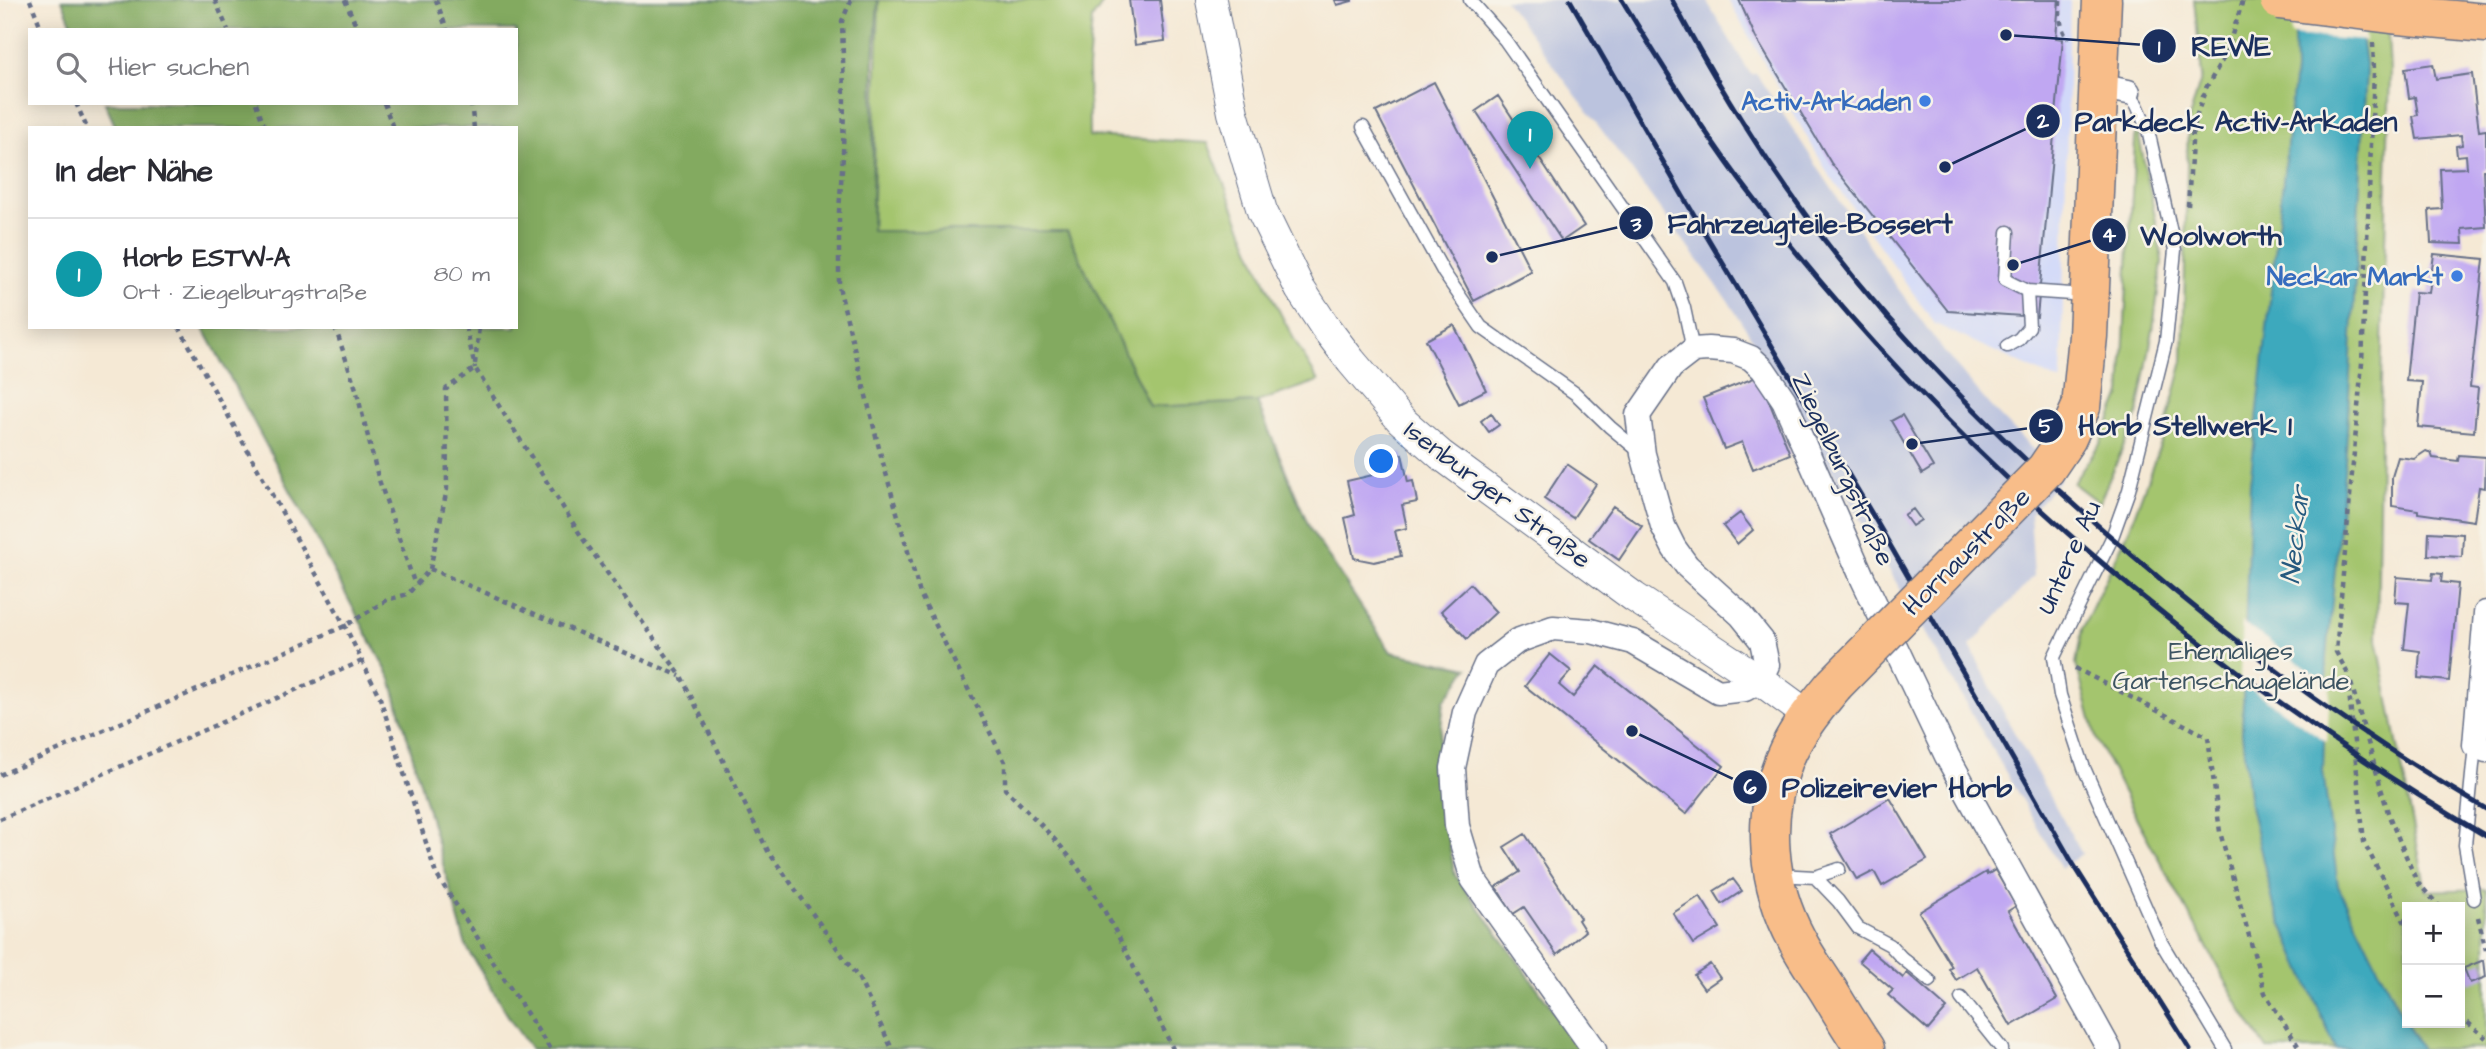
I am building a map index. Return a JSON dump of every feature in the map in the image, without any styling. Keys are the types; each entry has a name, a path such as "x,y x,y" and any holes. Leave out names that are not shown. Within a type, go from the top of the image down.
{"main road":[{"name":"Hornaustraße","path":"1865,1049 1796,940 1784,909 1774,875 1769,828 1774,791 1784,759 1809,716 1834,685 2046,469 2067,438 2081,407 2090,296 2113,89 2102,0"},
{"path":"2279,0 2386,25 2486,23"}],"street":[{"name":"Isenburger Straße","path":"1211,0 1233,113 1262,211 1300,289 1351,361 1401,420 1441,455 1634,597 1760,680 1809,716"},
{"path":"1594,1049 1473,878 1457,826 1453,768 1465,712 1486,665 1517,641 1553,628 1591,631 1633,642 1718,692 1745,689 1760,680 1767,665 1762,641 1741,615 1687,566 1674,548 1663,526 1643,454 1638,415 1671,367 1693,350"},
{"name":"Ziegelburgstraße","path":"1693,350 1733,351 1751,358 1763,369 1784,400 1863,579 1947,756 2109,1049"},
{"path":"2480,748 2478,699 2486,613"}],"lane":[{"path":"1470,0 1505,40 1675,282 1693,350"},
{"name":"Untere Au","path":"2113,89 2142,115 2148,130 2175,250 2166,341 2129,491 2111,540 2054,657 2060,695 2089,780 2161,942 2225,1049"},
{"path":"1363,127 1444,273 1481,327 1576,394 1643,454"},
{"path":"2007,232 2006,280 2027,291 2090,296"},
{"path":"2007,346 2020,339 2029,327 2027,291"},
{"path":"2474,899 2465,845 2480,748"},
{"path":"1774,875 1815,877 1839,869"},
{"path":"1815,877 1838,901 1858,928 1890,945 1930,981"},
{"path":"1961,998 2002,1049"}],"path":[{"path":"30,0 41,28"},
{"path":"215,0 227,28"},
{"path":"345,0 357,28"},
{"path":"436,0 446,28"},
{"path":"851,0 842,21 844,97 839,287 880,452 920,594 1004,762 1005,789 1040,823 1077,867 1114,927 1173,1049"},
{"path":"2175,250 2187,223 2193,127 2206,88 2226,54 2243,0"},
{"path":"2386,25 2374,85 2362,363 2336,652 2347,672 2389,816 2417,882 2435,902"},
{"path":"77,105 86,126"},
{"path":"257,105 264,126"},
{"path":"385,105 392,126"},
{"path":"471,105 474,126"},
{"path":"180,329 345,626 380,698 436,874 550,1049"},
{"path":"336,329 356,389 378,477 416,586"},
{"path":"466,329 475,368 583,539 681,677 768,851 859,979 892,1049"},
{"path":"0,775 345,626 387,600 408,594 430,569 447,489 446,389 475,368 478,329"},
{"path":"430,569 681,677"},
{"path":"2054,657 2208,737 2220,832 2265,993 2300,1049"},
{"path":"0,819 362,661"},
{"path":"2347,672 2364,842 2402,912"},
{"path":"2474,899 2483,928 2486,950"},
{"path":"2465,1020 2486,1038"}],"shaded area":[{"path":"1505,0 1706,0 1751,75 1756,73 1889,276 1945,353 1990,406 2061,478 2030,514 2034,576 1970,646 2009,723 2082,854 2061,868 1791,400 1727,299"},
{"name":"Activ-Arkaden","path":"1728,0 2070,0 2061,382 1935,324 1828,173"}],"green space":[{"path":"62,0 878,0 874,61 872,231 1067,231 1150,407 1257,402 1310,529 1391,652 1468,668 1444,701 1436,773 1455,875 1582,1049 531,1049 466,946 391,679 204,329 518,329 518,126 115,126 106,105 518,105 518,28 73,28"},
{"path":"879,0 1105,0 1092,19 1088,68 1089,136 1208,143 1271,295 1319,381 1257,402 1150,407 1067,231 872,232"},
{"name":"Ehemaliges Gartenschaugelände","path":"2194,0 2386,0 2390,72 2377,639 2426,891 2486,889 2486,1049 2267,1049 2242,1011 2139,823 2096,738 2076,664 2082,629 2129,530 2162,440 2183,361 2188,122 2202,76"},
{"path":"2136,122 2162,261 2138,413 2099,503 2073,483 2100,444 2121,394"}],"water":[{"name":"Neckar","path":"2293,0 2356,0 2366,71 2346,451 2327,657 2323,771 2338,886 2402,1015 2402,1028 2409,1028 2421,1049 2336,1049 2274,906 2250,806 2242,733 2250,483 2295,71"}],"pier":[{"path":"2289,0 2360,0 2365,41 2291,35"},
{"path":"2242,622 2330,685 2327,742 2240,681"}],"building":[{"path":"1129,0 1160,0 1165,41 1135,45"},
{"path":"1335,0 1352,0 1352,1 1337,5"},
{"name":"Activ-Arkaden","path":"1739,0 2059,0 2056,38 2063,39 2037,317 1948,311 1831,163 1756,38"},
{"path":"2433,64 2436,79 2472,74 2479,131 2486,130 2486,170 2483,170 2486,227 2462,229 2463,244 2431,243 2429,210 2442,209 2440,169 2467,168 2466,155 2457,156 2456,146 2462,145 2461,135 2417,139 2413,116 2418,115 2415,97 2409,98 2405,68"},
{"path":"1434,82 1531,271 1474,301 1376,112"},
{"path":"1498,96 1584,226 1562,241 1476,111"},
{"path":"2434,254 2484,259 2470,387 2478,388 2474,432 2418,427 2422,382 2406,381 2415,292 2429,293"},
{"path":"1454,325 1486,390 1459,404 1426,340"},
{"path":"1759,376 1790,454 1753,469 1742,442 1724,449 1703,398"},
{"path":"1491,413 1499,425 1489,432 1481,421"},
{"path":"1902,415 1933,467 1922,474 1891,421"},
{"path":"2426,451 2431,453 2433,458 2458,461 2459,455 2486,457 2485,488 2479,487 2474,521 2418,513 2418,510 2392,506 2392,477 2398,457 2414,459"},
{"path":"1402,454 1408,482 1413,481 1417,502 1402,505 1407,528 1395,531 1401,556 1374,562 1354,558 1345,518 1355,515 1347,481 1373,475 1370,462"},
{"path":"1567,464 1596,484 1573,518 1544,499"},
{"path":"1613,506 1642,526 1619,560 1589,539"},
{"path":"1913,509 1921,520 1912,526 1904,515"},
{"path":"1740,513 1753,530 1737,544 1723,526"},
{"path":"2429,532 2463,534 2462,557 2428,555"},
{"path":"2433,573 2442,574 2441,582 2458,584 2449,681 2418,678 2420,651 2404,649 2409,603 2395,602 2397,577 2432,580"},
{"path":"1470,584 1496,612 1467,639 1441,611"},
{"path":"1550,654 1571,671 1559,685 1573,697 1598,666 1724,766 1686,814 1525,686"},
{"path":"1890,798 1927,860 1882,886 1874,871 1857,880 1830,834"},
{"path":"1525,834 1580,918 1578,920 1585,931 1557,955 1524,907 1513,914 1496,887 1520,872 1504,847"},
{"path":"1995,870 2016,906 2008,911 2057,999 2011,1026 1977,967 1956,980 1949,969 1952,967 1919,912 1986,872 1987,875"},
{"path":"1733,879 1742,891 1722,904 1714,891"},
{"path":"1700,896 1720,928 1693,944 1673,913"},
{"path":"1869,949 1903,978 1907,973 1947,1008 1928,1030 1888,995 1893,990 1859,961"},
{"path":"2484,960 2486,977 2470,983 2465,968"},
{"path":"1710,964 1720,978 1704,989 1694,975"}],"railway":[{"path":"1570,0 1875,519 2072,862 2190,1049"},
{"path":"1622,0 1723,157 1816,276 1899,369 1987,459 2080,544 2177,625 2278,701 2381,771 2486,836"},
{"path":"1672,0 1745,125 1827,244 1916,350 1975,411 2099,526 2215,624 2347,721 2486,809"}],"place":[{"name":"REWE","path":"2006,35"},
{"name":"Activ-Arkaden","path":"1925,101"},
{"name":"Parkdeck Activ-Arkaden","path":"1945,167"},
{"name":"Horb ESTW-A","path":"1530,169"},
{"name":"Fahrzeugteile-Bossert","path":"1492,257"},
{"name":"Woolworth","path":"2013,265"},
{"name":"Neckar Markt","path":"2457,276"},
{"name":"Horb Stellwerk 1","path":"1912,444"},
{"name":"Polizeirevier Horb","path":"1632,731"}]}
